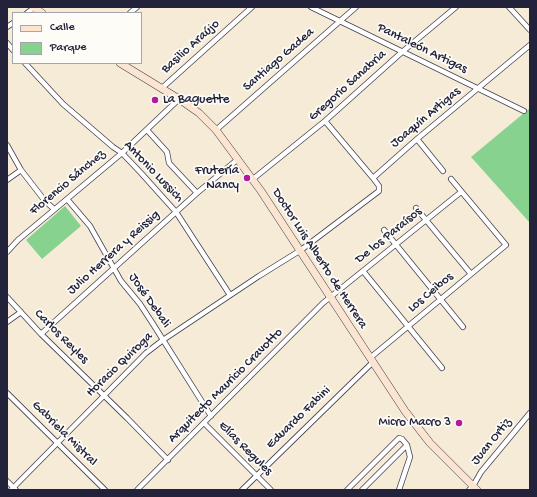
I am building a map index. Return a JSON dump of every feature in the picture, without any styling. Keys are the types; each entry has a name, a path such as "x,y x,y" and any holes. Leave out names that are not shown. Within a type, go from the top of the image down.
{"street":[{"name":"Basilio Araújo","path":"162,88 252,7"},
{"name":"Pantaleón Artigas","path":"311,7 524,111"},
{"name":"Santiago Gadea","path":"216,130 356,7"},
{"name":"Gregorio Sanabria","path":"253,179 325,121 402,52 456,7"},
{"path":"509,7 530,30"},
{"name":"Joaquín Artigas","path":"373,178 417,139 530,45"},
{"name":"Antonio Lussich","path":"26,64 64,104 113,147 122,153 141,172 176,212 230,294"},
{"name":"Doctor Luis Alberto de Herrera","path":"122,64 179,99 198,113 216,130 253,179 301,250 405,411 430,443 473,489"},
{"name":"Florencio Sánchez","path":"7,252 18,240 54,209 122,153 179,99"},
{"path":"301,250 379,191 379,186 373,178 325,121"},
{"path":"147,130 167,152 168,163 197,193"},
{"path":"417,139 443,171"},
{"path":"7,145 21,170 45,201 54,209"},
{"name":"Julio Herrera y Reissig","path":"41,334 197,193 238,159"},
{"path":"7,180 21,170"},
{"path":"451,179 461,192"},
{"name":"De los Paraísos","path":"331,297 461,192"},
{"name":"Los Ceibos","path":"371,360 408,326 506,245 461,192"},
{"name":"José Debali","path":"67,199 90,226 121,281 140,304 211,416"},
{"path":"416,208 471,274"},
{"path":"384,230 463,327"},
{"name":"Horacio Quiroga","path":"14,489 146,353 230,294 301,250"},
{"path":"363,271 442,368"},
{"name":"Carlos Reyles","path":"7,297 41,334 168,460"},
{"name":"Arquitecto Mauricio Cravotto","path":"137,490 331,297"},
{"path":"7,322 21,312"},
{"name":"Eduardo Fabini","path":"242,490 371,360"},
{"name":"Gabriela Mistral","path":"7,393 105,490"},
{"name":"Juan Ortiz","path":"473,489 481,472 530,413"},
{"name":"Elías Regules","path":"204,423 271,490"},
{"path":"347,490 399,438 402,439 407,445 410,457 399,490"},
{"path":"362,490 407,445"},
{"path":"7,481 14,489"}],"green space":[{"path":"530,108 530,223 471,157"},
{"path":"65,206 81,226 42,259 26,240"}],"place":[{"name":"La Baguette","path":"155,100"},
{"name":"Frutería Nancy","path":"247,178"},
{"name":"Micro Macro 3","path":"459,423"}]}
